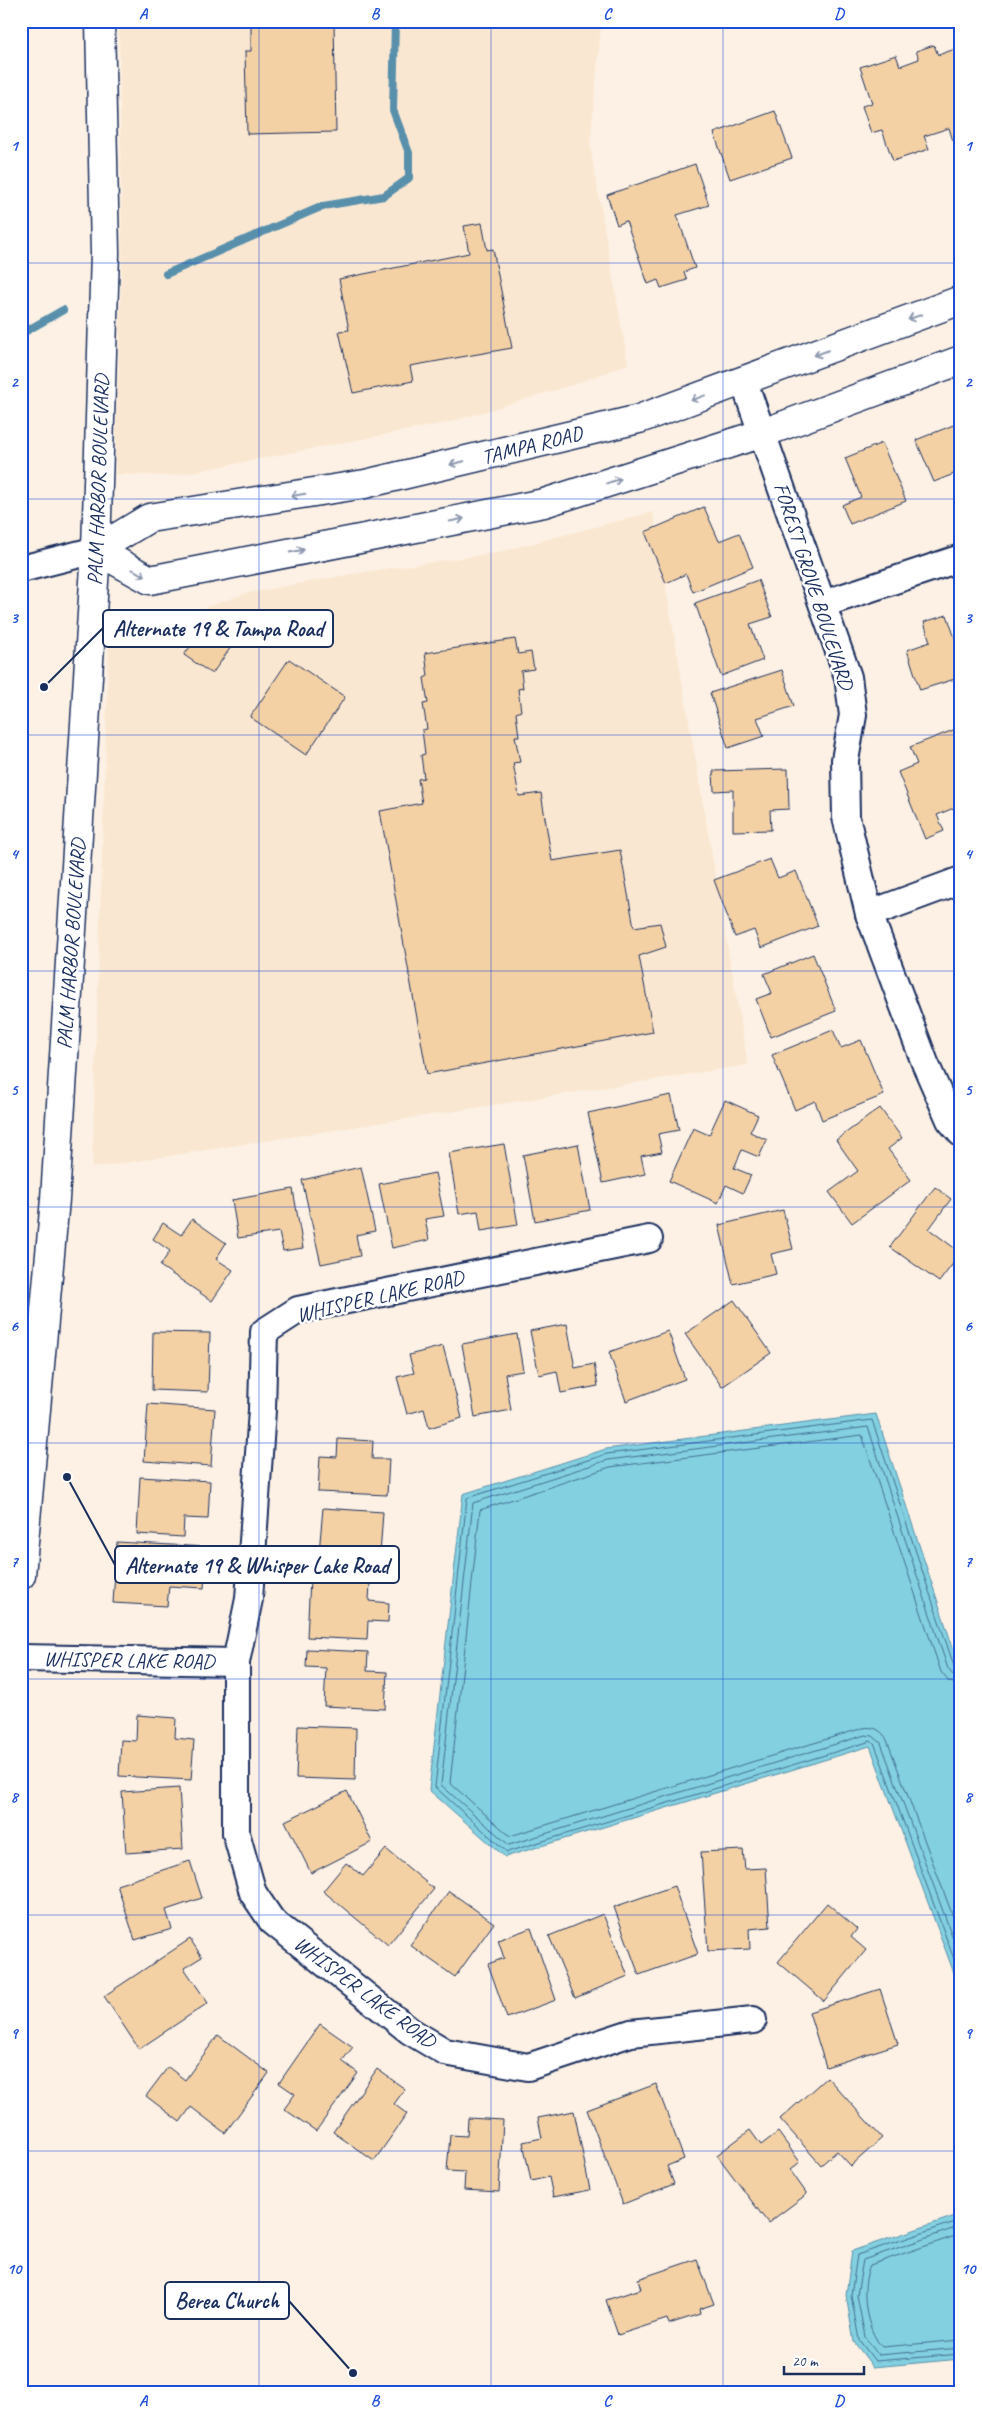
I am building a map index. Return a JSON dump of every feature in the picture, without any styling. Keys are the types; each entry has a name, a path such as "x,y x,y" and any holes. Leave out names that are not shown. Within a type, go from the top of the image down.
{"main road":[{"name":"PALM HARBOR BOULEVARD","path":"21,1576 55,1199 96,550 105,253 100,21"},
{"name":"TAMPA ROAD","path":"96,550 149,518 365,484 639,419 744,382 961,300"},
{"path":"96,550 150,580 544,503 763,433 961,360"}],"street":[{"name":"FOREST GROVE BOULEVARD","path":"744,382 848,677 853,715 845,760 846,817 869,914 924,1062 950,1120 961,1133"},
{"name":"TAMPA ROAD","path":"21,569 96,550"},
{"path":"823,604 961,558"},
{"path":"869,914 961,880"},
{"name":"WHISPER LAKE ROAD","path":"650,1239 298,1310 264,1332 262,1410 249,1599 236,1662 236,1833 253,1893 272,1921 410,2031 445,2052 528,2067 631,2033 753,2020"},
{"name":"WHISPER LAKE ROAD","path":"21,1658 236,1662"}],"shaded area":[{"path":"119,21 583,21 601,27 590,146 628,364 575,384 450,422 171,476 115,474 122,260"},
{"path":"653,512 748,1065 92,1168 109,640 248,593 358,573 495,553"}],"water":[{"path":"876,1414 961,1672 961,1992 870,1746 505,1857 429,1790 463,1494 606,1449"},
{"path":"961,2214 961,2359 873,2367 854,2342 846,2295 852,2251"}],"building":[{"path":"251,21 334,21 336,132 247,134 245,51 251,51"},
{"path":"934,45 938,55 961,47 961,138 953,141 949,128 924,136 929,149 893,161 882,130 871,133 862,106 872,103 860,67 896,55 900,66 919,59 916,51"},
{"path":"775,111 792,158 730,179 714,133"},
{"path":"695,164 709,205 677,215 695,268 684,272 687,280 661,288 658,280 648,284 626,221 617,225 607,195"},
{"path":"482,223 487,250 493,249 512,348 410,366 413,381 353,393 339,331 349,330 339,279 469,253 464,226"},
{"path":"961,422 961,471 934,482 916,440"},
{"path":"882,443 906,501 850,524 842,505 861,497 845,458"},
{"path":"704,507 719,541 739,533 753,567 693,592 686,574 666,583 645,532"},
{"path":"758,580 772,617 750,624 763,660 721,676 695,603"},
{"path":"947,615 961,656 961,677 920,690 907,650 930,642 924,622"},
{"path":"211,618 238,637 212,674 184,655"},
{"path":"515,639 518,654 531,652 534,669 521,671 523,688 518,689 521,711 516,713 519,736 515,736 520,762 513,763 519,796 541,793 552,861 620,850 634,927 660,923 666,947 639,956 653,1032 427,1074 380,811 422,803 418,779 424,778 421,755 425,754 422,730 427,729 423,704 428,703 424,678 428,676 425,653"},
{"path":"289,659 345,697 306,755 250,717"},
{"path":"782,670 794,706 757,718 764,736 728,748 710,693"},
{"path":"961,727 961,818 956,807 937,815 944,831 925,839 898,772 917,764 910,747"},
{"path":"788,769 789,809 770,810 771,830 733,831 733,790 714,791 713,771"},
{"path":"770,859 778,878 796,871 818,926 761,948 754,930 735,937 714,880"},
{"path":"813,954 836,1011 771,1037 756,999 772,993 764,974"},
{"path":"833,1030 841,1048 861,1040 884,1095 822,1120 815,1101 795,1110 772,1055"},
{"path":"671,1095 679,1130 658,1134 662,1152 641,1156 645,1174 603,1183 588,1113"},
{"path":"725,1100 758,1115 750,1132 767,1140 759,1157 742,1150 734,1168 751,1175 743,1193 726,1185 718,1203 669,1181 693,1128 709,1135"},
{"path":"880,1108 902,1138 888,1149 911,1180 852,1223 829,1192 858,1171 836,1140"},
{"path":"504,1144 518,1225 481,1231 478,1211 459,1214 449,1153"},
{"path":"578,1144 590,1210 535,1221 523,1155"},
{"path":"361,1167 375,1231 356,1235 360,1256 321,1264 302,1180"},
{"path":"435,1173 444,1216 425,1219 429,1240 392,1248 379,1184"},
{"path":"935,1187 951,1199 929,1229 961,1253 939,1282 890,1247"},
{"path":"293,1189 303,1248 283,1251 279,1232 238,1238 232,1200"},
{"path":"783,1210 793,1249 771,1254 776,1274 733,1284 719,1225"},
{"path":"192,1219 226,1243 216,1259 233,1270 212,1301 160,1266 170,1251 153,1239 163,1223 181,1235"},
{"path":"734,1300 771,1353 722,1387 685,1334"},
{"path":"567,1324 575,1368 594,1364 598,1386 561,1393 557,1371 539,1375 530,1331"},
{"path":"668,1331 685,1379 626,1401 609,1352"},
{"path":"153,1332 210,1333 208,1392 152,1390"},
{"path":"517,1334 523,1371 505,1374 511,1410 475,1417 462,1344"},
{"path":"443,1346 462,1418 429,1428 424,1409 407,1414 397,1377 414,1373 409,1355"},
{"path":"148,1404 215,1409 211,1466 144,1461"},
{"path":"338,1439 373,1441 372,1459 389,1459 387,1495 318,1492 320,1456 337,1457"},
{"path":"140,1477 210,1481 208,1519 184,1518 183,1537 137,1534"},
{"path":"323,1508 383,1512 379,1569 318,1564"},
{"path":"117,1542 207,1547 204,1588 169,1586 167,1606 113,1603"},
{"path":"310,1579 370,1582 369,1601 389,1603 388,1622 368,1621 367,1640 307,1637"},
{"path":"307,1649 368,1652 367,1671 387,1672 385,1709 324,1706 326,1668 306,1667"},
{"path":"137,1715 176,1718 175,1738 194,1740 191,1780 119,1776 121,1740 136,1741"},
{"path":"298,1726 356,1728 355,1780 296,1778"},
{"path":"179,1788 183,1849 126,1853 122,1792"},
{"path":"347,1791 372,1842 311,1873 285,1821"},
{"path":"386,1849 434,1889 388,1945 323,1891 346,1863 363,1876"},
{"path":"743,1850 745,1869 766,1868 770,1927 749,1929 750,1949 708,1951 701,1852"},
{"path":"190,1861 202,1898 166,1910 172,1929 135,1940 117,1885"},
{"path":"674,1886 698,1954 639,1975 614,1907"},
{"path":"449,1891 494,1923 455,1977 410,1945"},
{"path":"827,1903 857,1929 851,1937 866,1950 824,2001 778,1962"},
{"path":"603,1914 628,1976 575,1998 549,1936"},
{"path":"531,1928 556,2000 507,2018 488,1964 504,1958 498,1940"},
{"path":"190,1939 202,1957 184,1968 208,2003 139,2049 104,1996"},
{"path":"880,1989 898,2044 826,2067 809,2012"},
{"path":"320,2024 353,2047 342,2061 358,2073 316,2131 284,2109 295,2094 279,2083"},
{"path":"218,2035 269,2073 225,2133 191,2107 180,2122 146,2096 168,2067 185,2080"},
{"path":"377,2069 405,2089 394,2104 407,2114 374,2161 333,2132"},
{"path":"827,2077 882,2138 851,2166 837,2151 821,2165 780,2119"},
{"path":"656,2084 684,2159 667,2166 674,2184 623,2204 587,2110"},
{"path":"574,2111 590,2190 553,2197 549,2177 531,2181 523,2142 542,2138 538,2118"},
{"path":"468,2118 503,2120 499,2192 464,2190 465,2172 447,2171 450,2135 467,2136"},
{"path":"750,2130 761,2145 778,2132 800,2162 790,2170 807,2194 768,2223 717,2155"},
{"path":"697,2259 714,2304 699,2309 700,2314 669,2324 667,2319 618,2335 606,2300 641,2289 638,2279"}],"waterway":[{"path":"166,274 323,206 384,196 409,178 409,153 393,110 395,21"},
{"path":"21,334 63,310"}],"place":[{"name":"Alternate 19 & Tampa Road","path":"44,687"},
{"name":"Alternate 19 & Whisper Lake Road","path":"67,1477"},
{"name":"Berea Church","path":"353,2373"}]}
